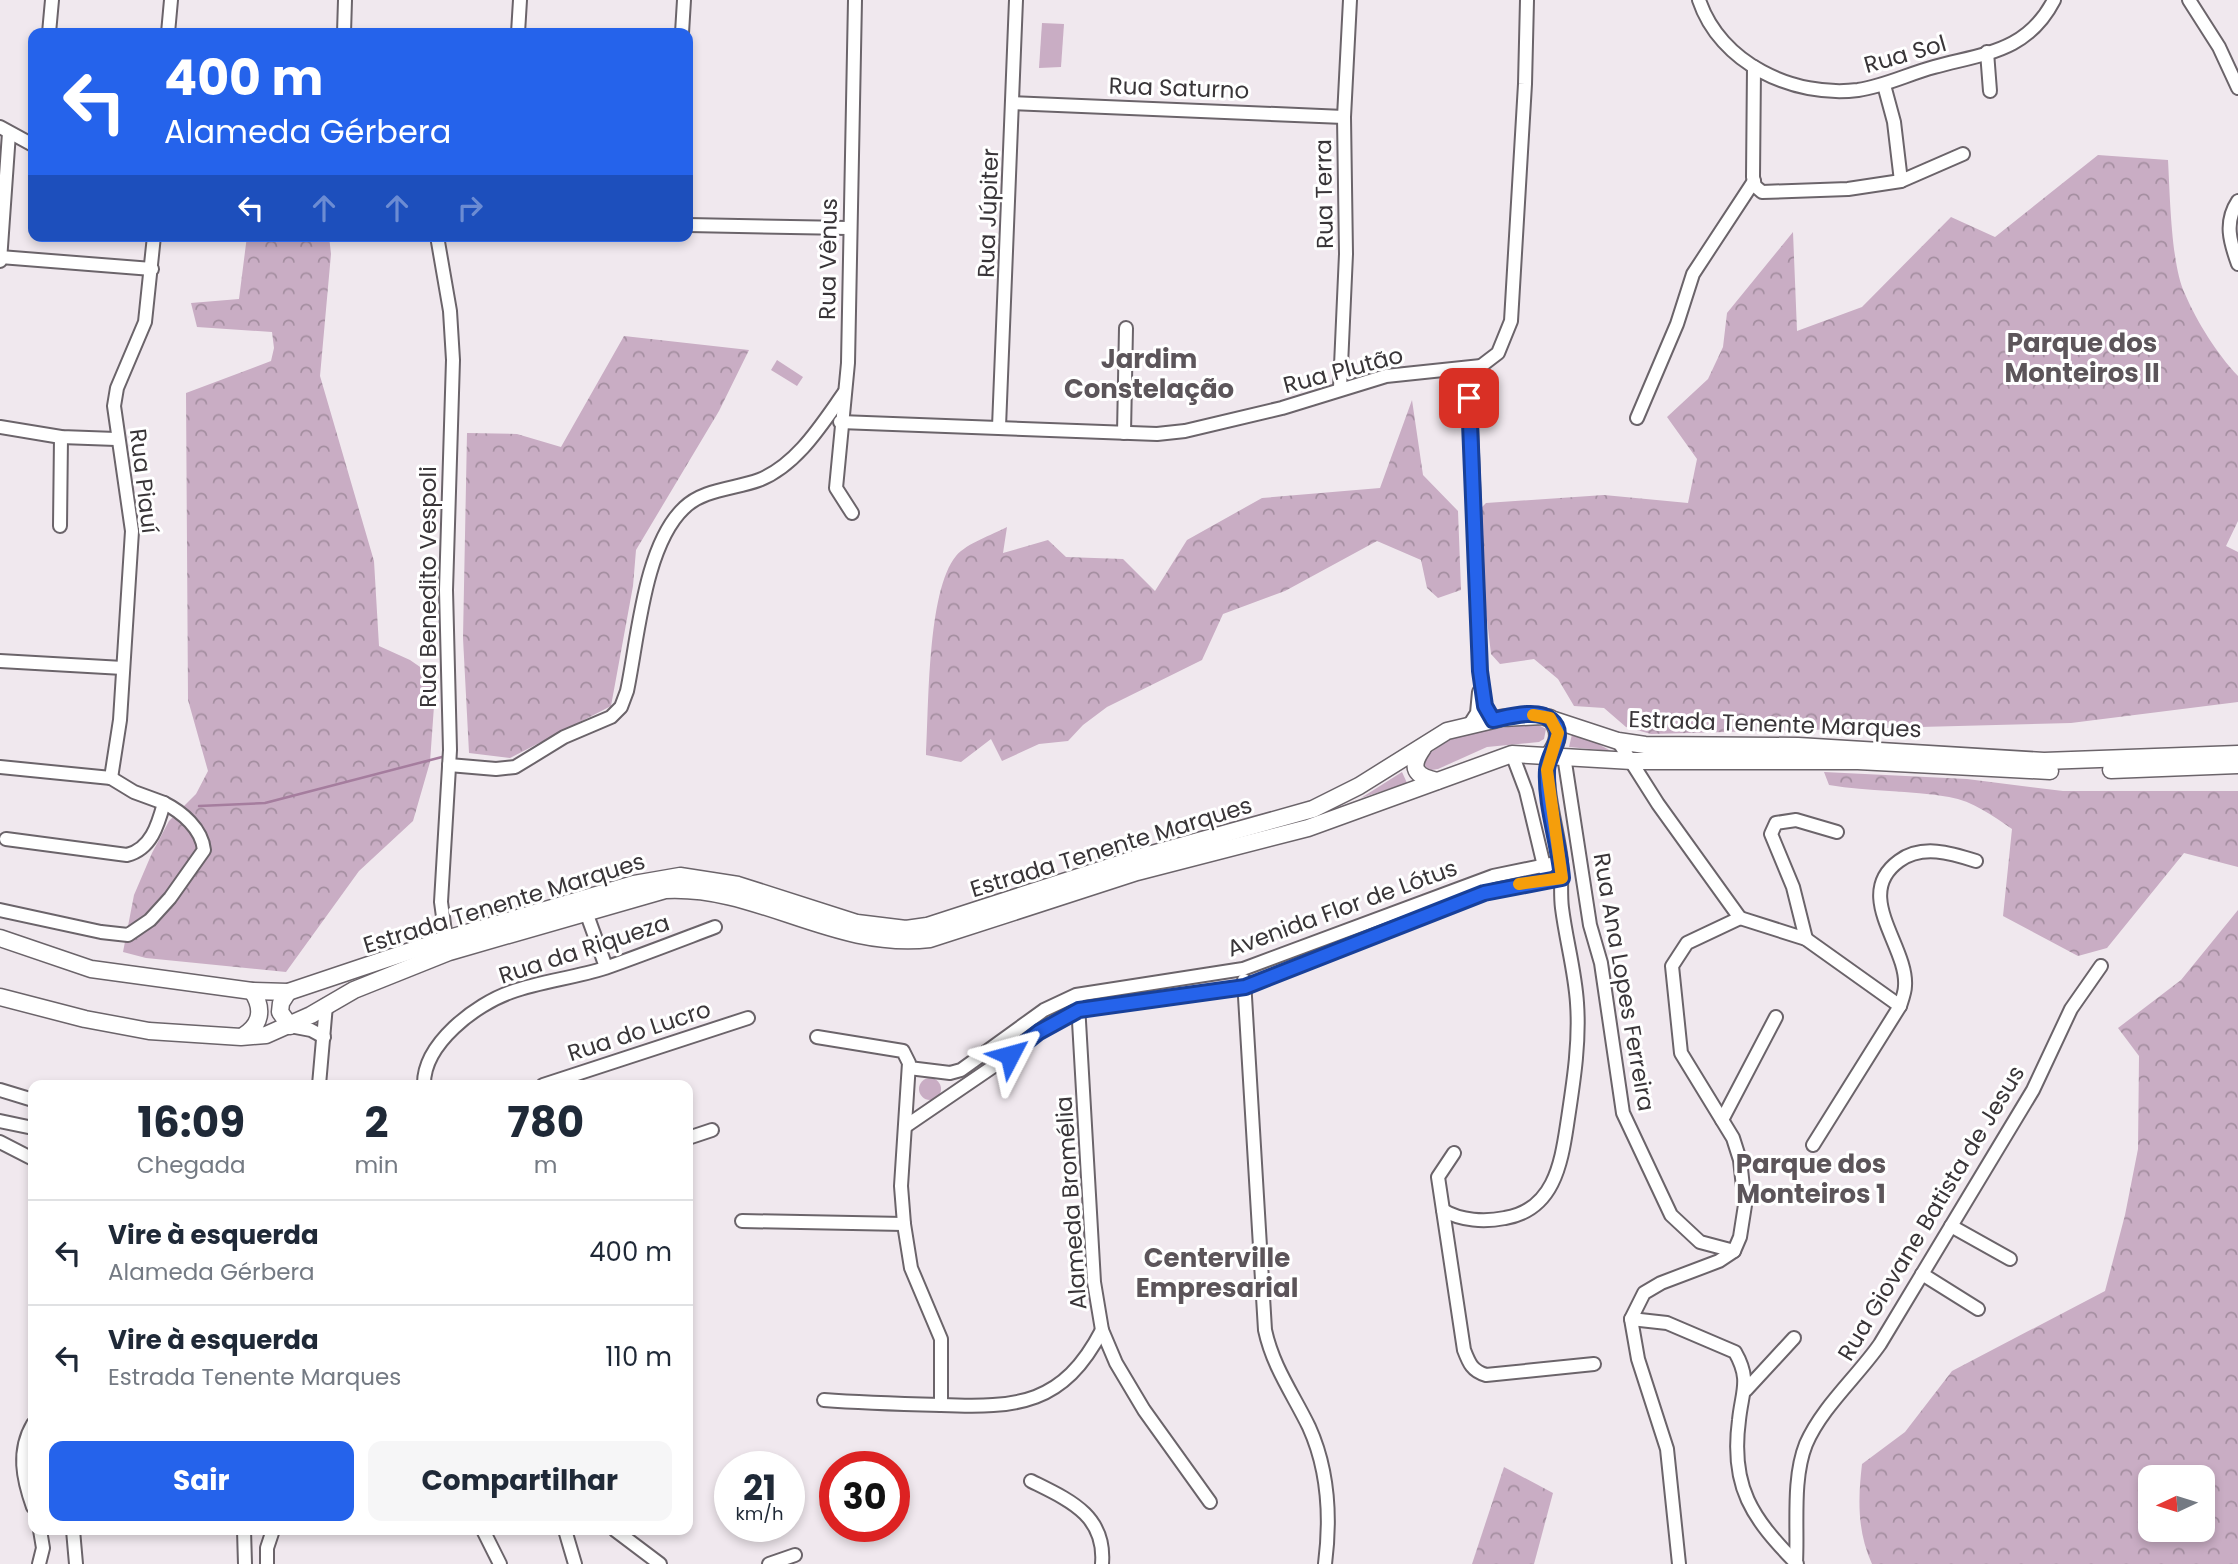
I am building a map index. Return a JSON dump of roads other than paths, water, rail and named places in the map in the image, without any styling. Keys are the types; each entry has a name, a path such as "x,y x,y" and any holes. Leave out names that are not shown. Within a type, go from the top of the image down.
{"main road":[{"name":"Estrada Tenente Marques","path":"0,937 92,969 252,991 288,992 446,939 634,884 680,876 738,885 857,923 906,929 927,926 1134,859 1312,809 1341,797 1447,731 1470,724 1534,714 1618,741 1646,745 1798,746 2035,760 2238,754"},
{"path":"1550,718 1558,733 1553,760"},
{"path":"1424,746 1414,764 1415,771 1420,777 1437,781"},
{"name":"Estrada Tenente Marques","path":"0,997 136,1029 241,1037 266,1034 290,1026 355,990 449,952 655,891 694,889 734,897 856,937 906,942 930,939 1137,872 1308,828 1512,754 1553,760 1858,761 2024,772 2238,765"},
{"path":"310,986 326,1005"},
{"path":"241,1037 257,1025 259,1017 258,999 252,991"},
{"path":"288,992 280,1012 290,1026"}],"street":[{"path":"49,28 52,0"},
{"path":"168,28 171,0"},
{"path":"344,28 345,0"},
{"path":"518,28 520,0"},
{"path":"682,28 684,0"},
{"name":"Rua Vênus","path":"852,513 836,488 840,422 848,363 848,228 855,0"},
{"name":"Rua Júpiter","path":"999,427 1016,0"},
{"name":"Rua Terra","path":"1340,388 1346,254 1344,117 1350,0"},
{"path":"1470,724 1478,706 1480,671 1469,398 1481,366 1498,353 1511,321 1525,84 1527,0"},
{"name":"Rua Sol","path":"1699,0 1714,33 1730,51 1754,67 1775,79 1836,91 1884,85 1924,69 1987,52 2027,35 2042,22 2054,0"},
{"path":"2189,0 2219,47 2238,88"},
{"path":"1987,52 1990,90"},
{"path":"1754,67 1754,181 1758,190 1768,193 1848,190 1901,181 1963,154"},
{"path":"1884,85 1894,122 1901,181"},
{"name":"Rua Saturno","path":"1012,103 1344,117"},
{"path":"28,142 5,130 0,259 152,270"},
{"path":"1637,418 1676,324 1693,274 1754,181"},
{"path":"2238,201 2229,221 2229,236 2238,264"},
{"path":"693,225 848,228"},
{"name":"Rua Piauí","path":"111,778 123,668 132,531 127,487 116,439 117,388 142,334 152,270 153,242"},
{"name":"Rua Benedito Vespoli","path":"438,242 450,311 453,360 446,590 449,765 441,902 446,939"},
{"path":"1124,433 1126,328"},
{"name":"Rua Plutão","path":"840,422 1157,434 1185,431 1282,408 1386,376 1481,366"},
{"path":"1446,370 1469,398"},
{"path":"449,765 496,769 515,767 564,737 616,712 627,691 658,550 683,508 697,499 760,480 776,470 810,441 844,393"},
{"path":"0,427 61,437 116,439"},
{"path":"60,526 61,437"},
{"path":"0,661 123,668"},
{"path":"1480,671 1485,706 1493,720"},
{"path":"1618,741 1658,804 1740,918 1806,939 1900,1006"},
{"path":"1512,754 1520,773 1543,865 1556,879"},
{"path":"1520,773 1532,778 1553,760"},
{"path":"1443,1210 1451,1215 1480,1220 1513,1217 1530,1210 1544,1198 1555,1181 1565,1138 1578,1028 1574,977 1556,879 1561,862 1553,760"},
{"name":"Rua Ana Lopes Ferreira","path":"1553,760 1601,964 1623,1113 1671,1214 1700,1242 1734,1251"},
{"path":"0,767 111,778 145,797 164,803 188,820 197,830 204,850 170,898 136,932 122,935 101,932 0,910"},
{"path":"6,839 127,855 136,853 149,843 164,803"},
{"path":"1806,939 1793,887 1771,834 1776,823 1788,820 1837,832"},
{"path":"1813,1145 1900,1006 1905,978 1882,908 1884,878 1896,863 1917,852 1956,855 1976,861"},
{"name":"Avenida Flor de Lótus","path":"909,1068 950,1073 961,1070 1044,1010 1076,995 1243,969 1485,878 1561,862"},
{"name":"Avenida Flor de Lótus","path":"906,1126 1039,1032 1079,1010 1245,987 1484,893 1556,879"},
{"path":"586,912 606,967"},
{"path":"1679,1564 1667,1449 1638,1359 1631,1319 1644,1293 1661,1283 1719,1261 1734,1251 1740,1237 1744,1185 1733,1138 1681,1054 1672,966 1687,943 1740,918"},
{"name":"Rua da Riqueza","path":"425,1080 430,1059 443,1041 480,1008 508,993 606,967 715,928"},
{"name":"Rua Giovane Batista de Jesus","path":"1797,1563 1799,1483 1807,1444 1831,1405 1858,1375 1880,1344 2033,1090 2071,1009 2101,966"},
{"path":"1243,969 1265,1330 1273,1362 1308,1426 1324,1471 1328,1521 1325,1564"},
{"name":"Alameda Bromélia","path":"1076,995 1094,1282 1102,1330 1116,1363 1144,1410 1210,1502"},
{"path":"320,1080 326,1005"},
{"path":"1722,1120 1776,1017"},
{"name":"Rua do Lucro","path":"558,1080 748,1018"},
{"path":"290,1026 312,1030 324,1037"},
{"path":"817,1037 903,1051 909,1068 901,1186 904,1224 911,1268 941,1339 941,1405"},
{"path":"0,1090 28,1098"},
{"path":"0,1121 28,1127"},
{"path":"693,1136 712,1130"},
{"path":"0,1142 28,1156"},
{"path":"1454,1153 1438,1177 1464,1350 1473,1368 1486,1375 1498,1375 1594,1364"},
{"path":"742,1221 904,1224"},
{"path":"1951,1226 2010,1259"},
{"path":"1922,1273 1978,1309"},
{"path":"1631,1319 1667,1323 1735,1352 1744,1372 1746,1390 1736,1446 1741,1485 1757,1520 1797,1563"},
{"path":"824,1400 999,1406 1023,1403 1045,1394 1081,1363 1102,1330"},
{"path":"1746,1390 1794,1338"},
{"path":"28,1438 23,1451 24,1482 28,1493"},
{"path":"23,1451 28,1456"},
{"path":"1031,1481 1074,1503 1088,1515 1102,1540 1102,1564"},
{"path":"40,1564 43,1548 41,1535"},
{"path":"73,1535 76,1564"},
{"path":"244,1535 245,1564"},
{"path":"267,1564 267,1548 271,1535"},
{"path":"486,1535 500,1564"},
{"path":"566,1535 575,1564"},
{"path":"622,1535 660,1564"},
{"path":"769,1564 795,1555"}],"waterway":[{"path":"199,806 265,803 442,757"}],"district":[{"name":"Parque dos Monteiros II","path":"2082,358"},
{"name":"Jardim Constelação","path":"1149,374"},
{"name":"Parque dos Monteiros 1","path":"1811,1179"},
{"name":"Centerville Empresarial","path":"1217,1273"}]}
